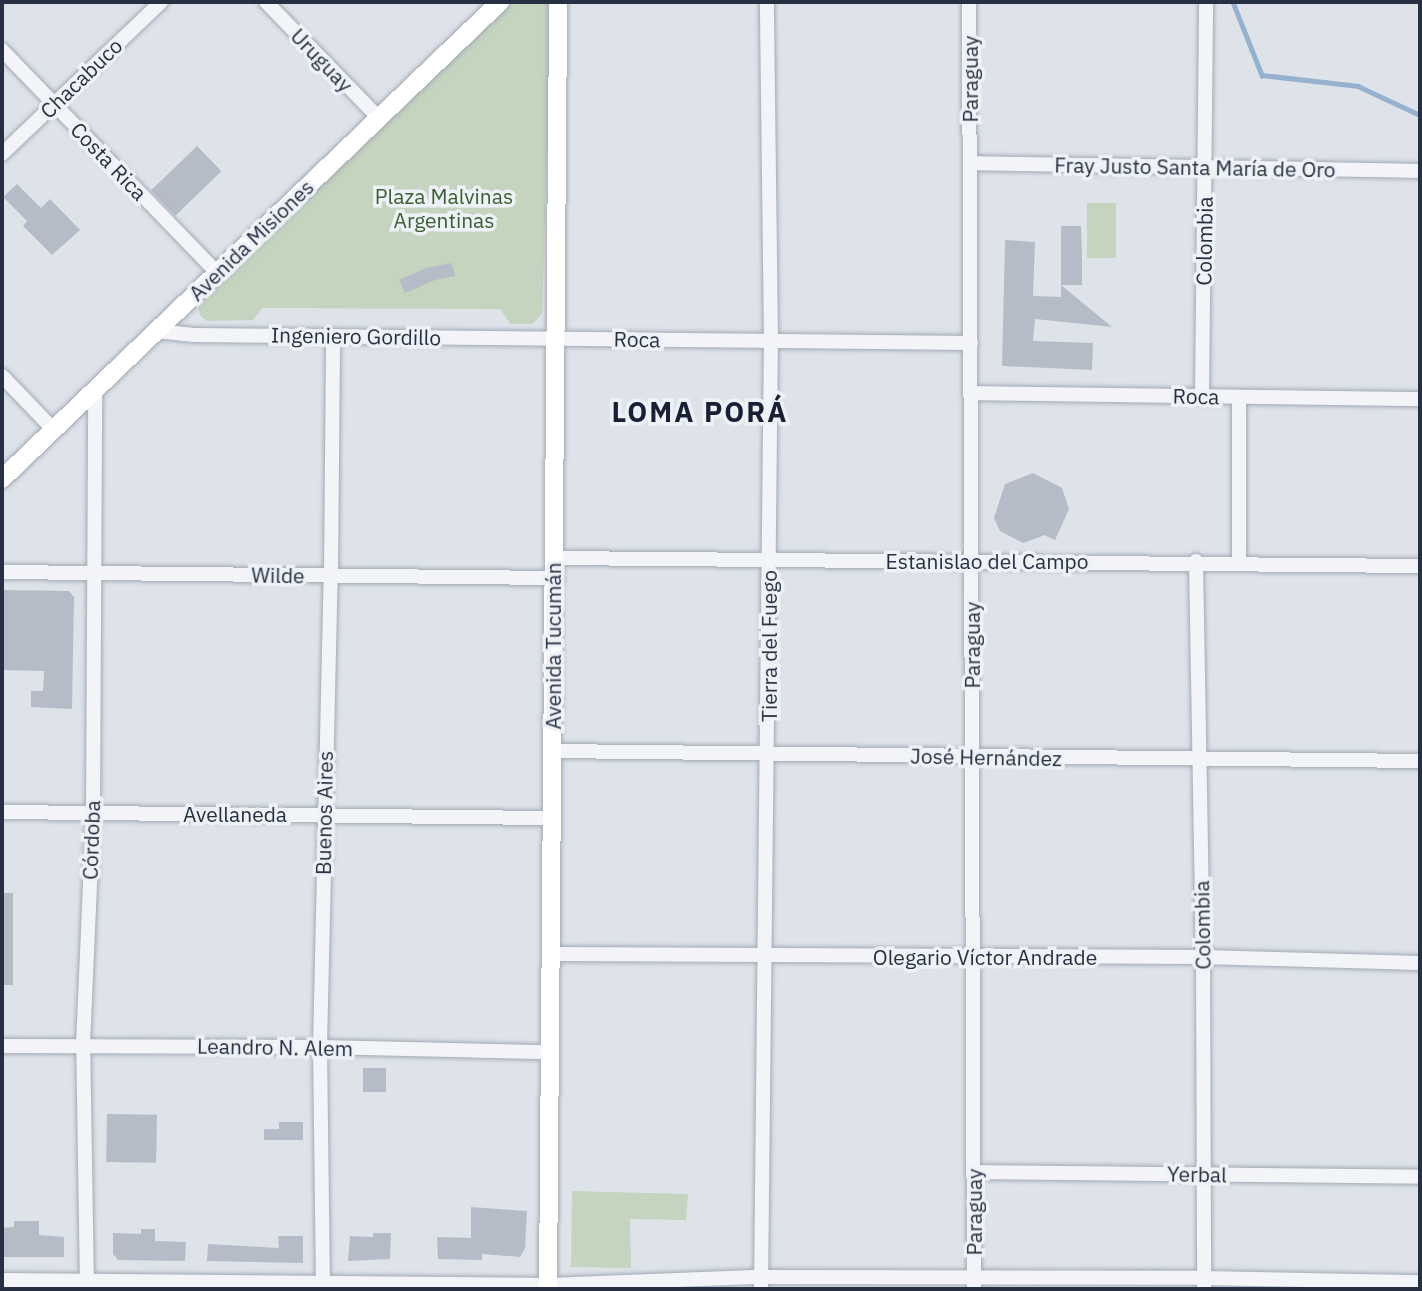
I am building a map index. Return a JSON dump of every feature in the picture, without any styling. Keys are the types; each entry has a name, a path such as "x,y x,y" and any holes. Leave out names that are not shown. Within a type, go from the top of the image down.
{"main road":[{"name":"Avenida Misiones","path":"2,479 500,2"},
{"name":"Avenida Tucumán","path":"548,1287 558,2"}],"street":[{"name":"Chacabuco","path":"2,154 161,2"},
{"name":"Uruguay","path":"266,2 379,118"},
{"name":"Tierra del Fuego","path":"761,1283 770,560 771,341 767,2"},
{"name":"Paraguay","path":"969,2 974,1284"},
{"name":"Colombia","path":"1202,396 1206,2"},
{"name":"Costa Rica","path":"2,50 217,273"},
{"name":"Fray Justo Santa María de Oro","path":"970,163 1420,171"},
{"name":"Ingeniero Gordillo","path":"156,331 194,335 555,338"},
{"name":"Buenos Aires","path":"323,1286 320,1047 331,575 333,336"},
{"name":"Roca","path":"555,338 971,343"},
{"path":"2,376 54,429"},
{"name":"Córdoba","path":"87,1285 83,1045 93,813 95,390"},
{"name":"Roca","path":"971,393 1420,399"},
{"path":"1238,562 1239,397"},
{"name":"Estanislao del Campo","path":"554,558 1196,561 1420,566"},
{"name":"Colombia","path":"1196,561 1203,957 1204,1283"},
{"name":"Wilde","path":"2,572 554,578"},
{"name":"José Hernández","path":"552,751 1199,761 1420,761"},
{"name":"Avellaneda","path":"2,812 552,818"},
{"name":"Olegario Víctor Andrade","path":"551,954 1203,957 1420,963"},
{"name":"Leandro N. Alem","path":"2,1046 320,1047 548,1052"},
{"name":"Yerbal","path":"974,1172 1420,1177"},
{"path":"2,1280 87,1285 548,1287 761,1283 1420,1282"}],"green space":[{"name":"Plaza Malvinas Argentinas","path":"514,2 552,2 542,314 532,324 511,324 500,309 262,308 253,320 207,321 200,315 197,306"},
{"path":"1087,203 1116,203 1116,258 1087,258"},
{"path":"572,1191 688,1194 686,1220 630,1219 631,1268 571,1267"}],"building":[{"path":"197,146 221,171 175,216 151,190"},
{"path":"17,184 41,208 50,199 80,230 52,255 23,226 27,221 3,197"},
{"path":"1061,226 1081,226 1082,285 1061,285"},
{"path":"1005,240 1035,242 1033,296 1061,297 1061,285 1112,327 1035,319 1033,341 1093,343 1092,370 1002,366"},
{"path":"452,263 455,276 435,280 405,293 399,280 426,268"},
{"path":"1033,473 1062,488 1069,509 1055,540 1045,535 1023,543 1000,531 994,518 1005,484"},
{"path":"2,590 69,591 74,597 72,709 31,707 31,691 43,691 44,671 2,670"},
{"path":"2,893 13,893 13,985 2,985"},
{"path":"363,1068 386,1068 386,1092 363,1092"},
{"path":"107,1114 157,1115 156,1163 106,1162"},
{"path":"279,1122 303,1122 303,1140 264,1140 264,1129 279,1129"},
{"path":"471,1207 527,1211 525,1248 520,1257 482,1254 482,1260 438,1259 437,1237 471,1238"},
{"path":"14,1221 39,1221 39,1235 64,1237 64,1257 2,1257 2,1228 14,1227"},
{"path":"141,1229 155,1229 155,1241 186,1242 185,1261 118,1260 113,1254 113,1233 141,1234"},
{"path":"373,1233 391,1233 390,1259 348,1261 350,1236 373,1237"},
{"path":"278,1236 303,1236 303,1263 207,1261 208,1244 279,1248"}],"waterway":[{"path":"1233,2 1262,75 1358,86 1420,115"}],"district":[{"name":"LOMA PORÁ","path":"700,412"}]}
